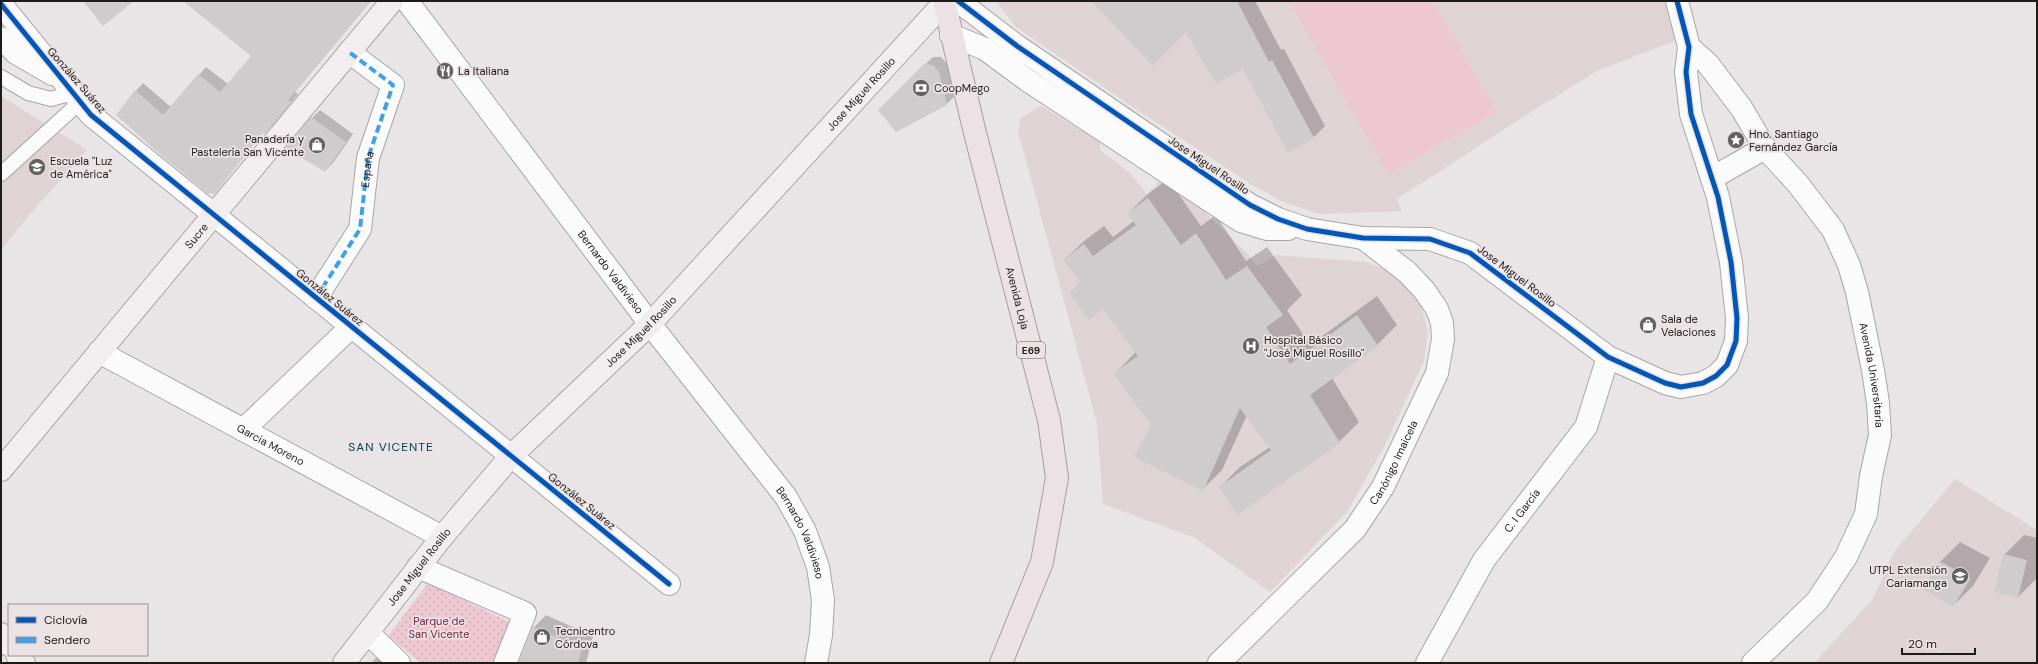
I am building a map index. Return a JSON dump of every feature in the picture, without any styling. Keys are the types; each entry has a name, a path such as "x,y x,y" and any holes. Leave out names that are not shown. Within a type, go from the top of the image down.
{"main road":[{"name":"Sucre","path":"1,470 392,1"},
{"name":"Jose Miguel Rosillo","path":"344,663 442,537 511,456 650,324 949,2"},
{"name":"Avenida Loja","path":"949,2 951,35 1049,420 1056,478 1042,562 1001,663"},
{"path":"1,634 8,644"}],"street":[{"name":"Bernardo Valdivieso","path":"407,1 650,324 786,497 805,531 818,567 823,600 821,635 816,663"},
{"path":"1677,1 1689,47"},
{"name":"Jose Miguel Rosillo","path":"949,2 1017,46 1250,205 1278,219 1308,229 1363,238 1430,239 1470,253 1608,357 1665,382 1681,386 1703,383 1716,376 1727,365 1736,340 1737,318 1731,262 1712,178 1691,114 1686,72 1689,47"},
{"name":"González Suárez","path":"1,4 76,97"},
{"path":"951,35 985,49 1027,80 1242,221 1267,229 1308,229"},
{"name":"González Suárez","path":"1,38 16,53 76,97 213,215 669,584"},
{"name":"Avenida Universitaria","path":"1689,47 1708,64 1742,109 1766,148 1798,184 1833,230 1849,265 1857,292 1874,370 1880,434 1871,476 1866,514 1846,557 1816,601 1753,663"},
{"name":"España","path":"316,298 360,229 368,158 393,85 349,52"},
{"path":"1712,178 1766,148"},
{"name":"Canónigo Imaicela","path":"1219,663 1355,529 1383,487 1437,373 1443,339 1442,323 1437,309 1424,290 1407,272 1363,238"},
{"path":"243,430 351,327"},
{"name":"Garcia Moreno","path":"99,352 442,537"},
{"name":"C. I García","path":"1427,663 1484,560 1586,427 1608,357"},
{"path":"418,567 525,613 505,663"},
{"path":"368,632 399,663"}],"lane":[{"path":"1,77 28,93 51,98 76,97"},
{"path":"1,174 76,97"}],"shaded area":[{"path":"996,1 1672,1 1682,38 1597,71 1397,199 1402,211 1319,214 1281,201 1251,184 1134,108 1016,27"},
{"name":"Escuela \"Luz de América\"","path":"1,96 87,150 31,213 1,250"},
{"name":"Hospital Básico \"José Miguel Rosillo\"","path":"1041,106 1100,142 1100,150 1130,173 1147,194 1162,179 1203,210 1247,253 1257,266 1276,255 1367,262 1386,270 1404,284 1420,303 1428,331 1424,361 1385,445 1347,512 1270,592 1195,538 1103,504 1097,423 1018,131 1021,118"},
{"name":"UTPL Extensión Cariamanga","path":"1955,479 2037,530 2037,663 1814,663 1873,599 1894,552"}],"green space":[{"path":"1289,1 1433,1 1496,112 1388,174"},
{"name":"Parque de San Vicente","path":"428,583 515,625 495,663 421,663 388,636"}],"building":[{"path":"83,1 134,1 103,26"},
{"path":"183,1 371,1 288,100 291,102 265,134 262,133 215,194 207,193 116,115 135,90 163,115 198,74 220,92 251,56"},
{"path":"1091,1 1237,1 1269,62 1272,60 1314,138 1288,153 1243,69 1216,84 1186,33 1153,66"},
{"name":"CoopMego","path":"924,64 933,65 939,72 947,105 896,132 878,110"},
{"name":"Panadería y Pastelería San Vicente","path":"311,117 346,142 325,172 286,148"},
{"path":"1148,198 1181,245 1196,233 1226,280 1247,266 1283,315 1266,327 1290,364 1357,315 1378,346 1310,395 1340,443 1237,515 1219,487 1271,450 1240,408 1203,491 1134,457 1151,425 1113,373 1138,356 1103,309 1089,320 1069,293 1081,283 1063,260 1084,244 1093,256 1136,225 1127,213"},
{"path":"2003,554 2027,560 2018,598 1994,592"},
{"path":"1939,561 1971,578 1953,607 1923,589"},
{"name":"Tecnicentro Córdova","path":"533,627 582,648 578,663 518,663"}],"marked path":[{"path":"316,298 360,229 368,158 393,85 349,52"}],"cycle path":[{"path":"958,1 1017,46 1250,205 1278,219 1307,229 1363,238 1430,239 1470,253 1608,357 1665,383 1681,387 1703,383 1716,376 1727,365 1736,341 1737,318 1731,262 1718,197 1691,114 1686,72 1689,47 1677,1"},
{"path":"1,4 91,115 669,584"}],"place":[{"name":"La Italiana","path":"445,71"},
{"name":"CoopMego","path":"921,88"},
{"name":"Hno. Santiago Fernández García","path":"1736,140"},
{"name":"Panadería y Pastelería San Vicente","path":"317,145"},
{"name":"Escuela \"Luz de América\"","path":"37,167"},
{"name":"Sala de Velaciones","path":"1648,325"},
{"name":"Hospital Básico \"José Miguel Rosillo\"","path":"1251,346"},
{"name":"UTPL Extensión Cariamanga","path":"1960,576"},
{"name":"Tecnicentro Córdova","path":"542,637"}],"district":[{"name":"SAN VICENTE","path":"391,447"}]}
